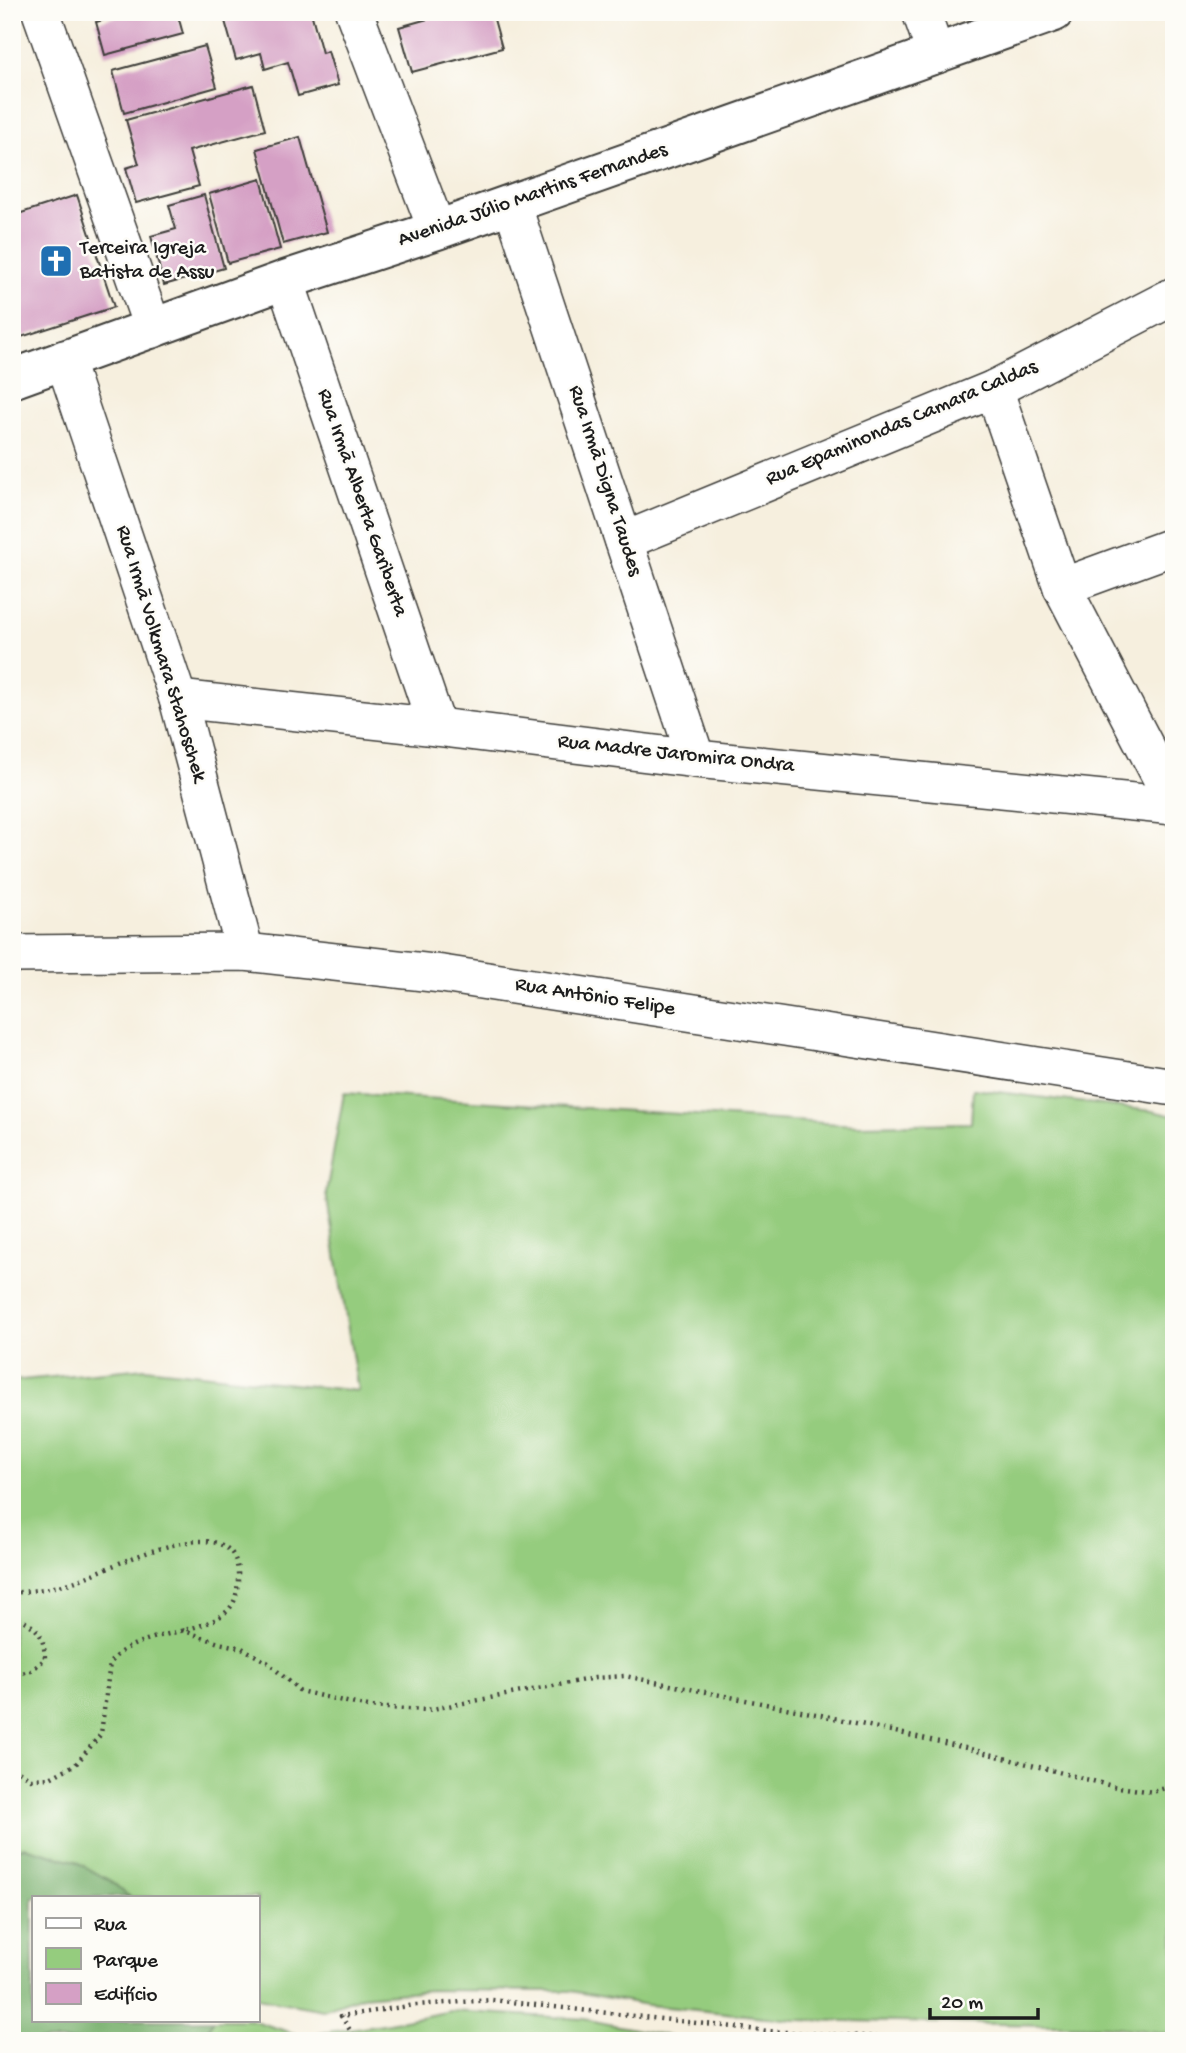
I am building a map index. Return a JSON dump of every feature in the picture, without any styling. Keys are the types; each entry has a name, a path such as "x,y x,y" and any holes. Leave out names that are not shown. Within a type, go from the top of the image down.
{"street":[{"path":"41,12 153,329"},
{"path":"354,12 436,230"},
{"path":"921,12 936,55"},
{"name":"Avenida Júlio Martins Fernandes","path":"12,379 285,280 512,204 1054,12"},
{"name":"Rua Irmã Digna Taudes","path":"512,204 696,758"},
{"name":"Rua Irmã Alberta Gariberta","path":"285,280 437,727"},
{"name":"Rua Epaminondas Camara Caldas","path":"624,541 994,389 1174,296"},
{"name":"Rua Irmã Volkmara Stahoschek","path":"65,359 178,699 245,952"},
{"path":"994,389 1062,587 1174,804"},
{"path":"1062,587 1174,546"},
{"name":"Rua Madre Jaromira Ondra","path":"178,699 696,758 1174,804"},
{"name":"Rua Antônio Felipe","path":"14,949 245,952 442,974 1174,1087"}],"path":[{"path":"12,1592 73,1582 134,1556 169,1545 209,1540 226,1549 237,1564 238,1584 235,1599 232,1606 213,1621 145,1639 115,1655 110,1663 101,1734 76,1764 50,1778 31,1779 12,1767"},
{"path":"12,1615 36,1627 44,1643 45,1659 31,1671 12,1675"},
{"path":"183,1630 242,1648 267,1662 300,1691 368,1707 427,1710 595,1678 625,1676 821,1715 970,1749 1112,1786 1153,1792 1174,1785"},
{"path":"357,2041 341,2016 416,2005 492,2000 768,2031 954,2041"}],"green space":[{"path":"973,1089 1174,1116 1174,2034 1107,2026 794,2020 647,2005 571,1991 431,1990 362,1996 323,2010 259,1998 259,1896 128,1896 112,1882 26,1847 12,1850 12,1381 145,1368 358,1391 326,1193 344,1093 857,1125 971,1123"},
{"path":"25,1847 75,1861 112,1882 128,1896 32,1896 32,2022 212,2022 201,2041 12,2041 12,1850"},
{"path":"451,2011 584,2019 693,2041 201,2041 212,2022 257,2022 302,2036"}],"building":[{"path":"133,12 177,12 183,34 105,55 96,22"},
{"path":"254,12 311,12 322,53 328,51 338,85 298,96 288,62 265,69 261,53 236,60 225,21"},
{"path":"453,12 492,12 502,48 412,72 399,27"},
{"path":"205,46 217,87 124,113 113,71"},
{"path":"253,85 265,130 189,151 199,186 136,203 126,168 139,164 126,120"},
{"path":"300,137 327,232 283,244 257,149"},
{"path":"261,179 280,249 228,263 209,194"},
{"name":"Terceira Igreja Batista de Assu","path":"77,195 114,307 12,340 12,216"},
{"path":"204,195 224,268 164,285 151,236 176,229 169,205"}],"place":[{"name":"Terceira Igreja Batista de Assu","path":"56,261"}]}
